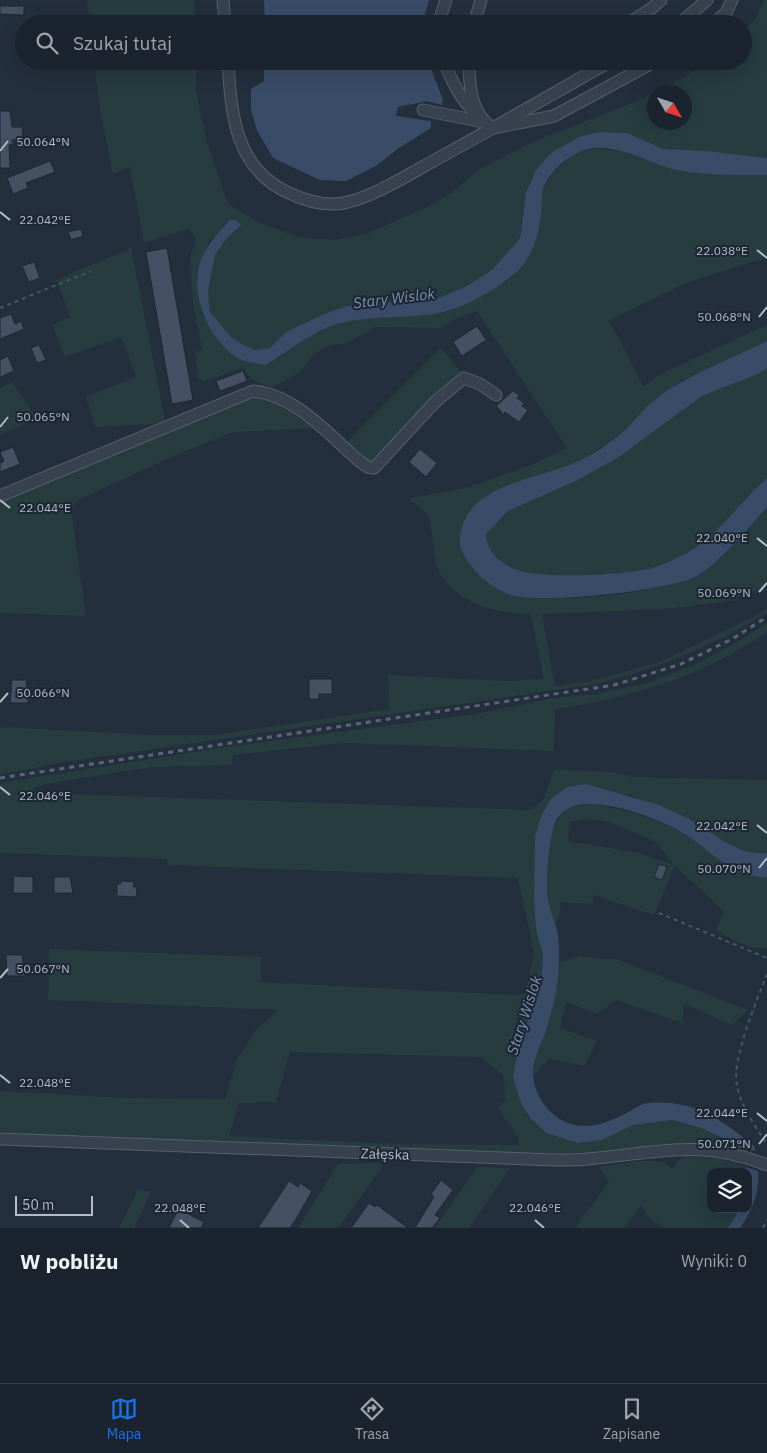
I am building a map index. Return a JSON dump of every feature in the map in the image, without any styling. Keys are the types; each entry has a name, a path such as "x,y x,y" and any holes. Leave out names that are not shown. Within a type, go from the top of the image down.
{"street":[{"path":"223,0 224,15"},
{"path":"441,15 446,0"},
{"path":"477,15 481,0"},
{"path":"642,15 661,0"},
{"path":"690,15 707,0"},
{"path":"724,15 732,0"},
{"path":"229,70 239,141 253,166 273,186 307,202 337,204 370,194 486,122 593,70"},
{"path":"448,70 466,105 486,122"},
{"path":"470,70 473,98 486,122"},
{"path":"424,110 486,122 554,116 639,70"},
{"path":"0,496 253,391 268,392 303,412 359,462 374,468 435,402 464,378 480,384 496,395"},
{"name":"Załęska","path":"0,1139 556,1160 590,1159 657,1150 707,1149 767,1165"}],"path":[{"path":"0,308 91,271"},
{"path":"659,913 767,958"},
{"path":"767,974 743,1039 736,1077 736,1086 745,1107 767,1145"},
{"path":"763,1228 767,1220"}],"green space":[{"path":"87,0 194,0 195,15 89,15"},
{"path":"764,0 767,0 767,158 708,151 663,149 626,133 599,132 551,153 522,216 520,238 493,269 467,286 436,299 348,306 324,314 286,332 270,348 255,350 232,338 210,312 208,292 215,255 227,238 241,225 236,220 230,220 210,241 205,250 201,313 226,348 279,358 310,335 339,323 362,318 428,315 447,312 479,297 514,276 544,188 553,173 572,155 592,148 620,151 675,169 717,174 767,175 767,257 686,283 608,321 644,387 660,374 767,325 767,341 734,358 684,379 655,399 619,435 582,460 497,491 462,526 508,594 550,598 593,597 658,587 700,575 726,553 767,507 767,586 731,601 665,609 542,614 555,686 591,681 657,663 753,617 767,608 767,613 706,646 663,664 596,684 65,762 0,775 0,727 154,735 215,735 389,709 388,675 507,681 544,679 531,614 503,612 489,608 462,596 451,587 442,576 436,563 430,522 427,514 409,498 467,488 531,465 567,448 477,311 455,319 440,328 375,327 347,343 328,346 313,355 299,373 271,388 251,379 243,368 204,381 198,378 195,351 202,350 193,303 190,257 196,239 188,229 144,243 130,167 113,174 99,104 95,70 196,70 196,91 207,142 228,204 256,221 298,237 335,240 366,234 425,208 451,193 480,169 533,142 647,96 647,130 692,130 692,85 669,85 695,70 752,70 752,22"},
{"path":"131,248 165,420 157,424 96,427 86,397 136,377 121,337 65,357 52,325 70,317 56,280"},
{"path":"441,348 461,372 441,390 377,460 367,462 345,444"},
{"path":"767,368 767,478 711,536 698,546 653,568 618,573 558,575 524,572 512,568 494,555 488,546 486,534 508,511 578,480 619,457 702,396 758,374"},
{"path":"12,382 37,419 0,435 0,388"},
{"path":"249,396 271,397 317,428 233,432 176,455 78,500 71,509 86,616 0,613 0,500"},
{"path":"767,623 767,632 718,661 692,673 666,683 611,699 555,709 554,751 344,743 233,755 232,765 151,767 44,784 33,789 35,793 531,810 543,800 554,769 623,774 632,777 767,780 767,854 744,851 688,819 627,794 551,799 534,899 536,930 543,955 541,984 519,1045 521,1103 529,1118 546,1133 578,1143 602,1140 633,1125 673,1120 701,1128 729,1141 733,1146 682,1143 602,1153 519,1154 17,1135 0,1131 0,1091 125,1098 225,1099 237,1060 254,1032 278,1010 48,1000 49,949 261,957 261,982 516,995 525,994 534,953 518,878 168,865 167,859 0,853 0,783 225,747 475,714 554,698 596,694 647,683 694,665 741,640","holes":["290,1052 481,1057 503,1075 506,1101 498,1106 514,1130 519,1145 398,1144 229,1136 239,1103 276,1102"]},
{"path":"594,804 630,812 654,820 688,836 742,873 767,878 767,948 747,946 716,930 724,911 675,866 654,915 594,895 591,904 561,902 559,918 554,923 548,900 547,865 554,828 558,819 567,810","holes":["586,819 609,822 656,842 674,865 634,852 568,841 570,822"]},
{"path":"580,956 619,960 748,1010 732,1025 684,1004 682,1023 616,1000 597,1014 566,1002 560,1028 597,1041 584,1066 549,1058 533,1077 536,1058 552,1005 559,962"},
{"path":"684,1155 721,1159 745,1167 707,1168 707,1213 737,1213 728,1228 664,1228 648,1217 641,1205 624,1228 575,1228 609,1182 599,1167 648,1161 666,1164 672,1169"},
{"path":"380,1163 383,1166 338,1228 298,1228 338,1164"},
{"path":"477,1167 510,1168 469,1228 435,1228"},
{"path":"138,1189 151,1192 134,1228 119,1228"}],"water":[{"path":"264,0 429,0 425,15 265,15"},
{"path":"264,70 431,70 443,100 442,105 427,101 398,107 396,116 431,121 431,128 399,148 376,166 346,181 320,180 273,158 257,130 251,110 251,89 264,81"},
{"path":"599,132 627,133 663,149 708,151 767,158 767,175 696,173 663,166 623,151 593,148 571,156 547,180 542,193 540,222 536,239 529,256 519,270 503,283 461,306 427,315 373,318 330,326 265,365 242,360 231,353 220,343 205,317 197,288 201,260 217,234 230,220 236,220 241,225 227,238 215,255 208,292 210,312 232,338 255,350 270,348 286,332 324,314 347,306 436,299 467,286 493,269 520,238 526,193 536,170 551,153 579,137"},
{"path":"767,341 767,368 758,374 702,396 619,457 578,480 508,511 486,534 488,545 497,558 512,568 524,572 579,575 648,569 676,558 702,543 767,478 767,507 734,544 705,571 682,582 659,587 602,595 546,598 523,597 501,591 487,582 470,565 460,545 462,527 470,510 485,497 511,484 568,465 591,455 619,435 652,402 670,389"},
{"path":"586,784 659,805 689,819 727,843 744,851 767,854 767,878 734,869 680,831 621,808 591,804 579,805 561,814 554,826 552,835 547,881 548,899 558,935 558,973 552,1009 534,1065 533,1077 538,1095 553,1115 567,1123 585,1126 610,1121 648,1103 679,1104 718,1119 754,1146 755,1151 733,1146 729,1141 701,1128 673,1120 633,1125 602,1140 578,1143 546,1133 530,1118 521,1103 513,1077 519,1045 541,984 543,955 536,930 534,899 535,836 542,814 551,799 567,787"},
{"path":"752,1169 758,1171 752,1206"},
{"path":"737,1213 749,1213 740,1228 728,1228"}],"building":[{"path":"0,6 24,6 24,15 0,14"},
{"path":"0,111 10,111 12,127 22,127 23,140 12,140 13,144 9,145 10,168 0,168"},
{"path":"50,161 55,172 26,183 28,188 13,194 7,178"},
{"path":"81,229 83,236 71,240 68,232"},
{"path":"167,248 193,400 172,404 146,252"},
{"path":"34,262 40,278 29,282 22,266"},
{"path":"11,314 15,324 21,321 24,329 0,339 0,318"},
{"path":"477,326 486,340 462,356 453,342"},
{"path":"39,345 46,360 37,363 31,348"},
{"path":"8,356 14,371 0,377 0,360"},
{"path":"243,371 247,381 220,391 216,381"},
{"path":"513,391 519,395 517,398 524,403 522,406 528,410 519,422 505,412 504,415 496,406"},
{"path":"13,447 20,464 0,472 0,463 4,461 0,452"},
{"path":"420,449 437,463 426,477 409,462"},
{"path":"309,679 332,679 332,694 319,694 319,699 309,699"},
{"path":"12,680 26,680 28,703 10,703"},
{"path":"659,864 667,867 662,880 654,877"},
{"path":"14,876 33,877 33,893 13,893"},
{"path":"54,877 70,877 73,893 54,893"},
{"path":"121,881 134,882 133,887 137,887 136,897 117,896 117,884 121,884"},
{"path":"6,955 22,955 25,976 7,976"},
{"path":"441,1180 453,1190 435,1215 440,1218 432,1228 415,1228 434,1197 431,1194"},
{"path":"289,1181 298,1187 300,1183 312,1191 296,1219 290,1228 258,1228"},
{"path":"369,1203 375,1207 377,1205 408,1228 351,1228"},
{"path":"178,1209 204,1222 201,1228 169,1228"}],"railway":[{"path":"0,778 614,685 681,664 732,639 767,617"}],"water label":[{"name":"Stary Wislok","path":"394,298"},
{"name":"Stary Wislok","path":"524,1015"}]}
